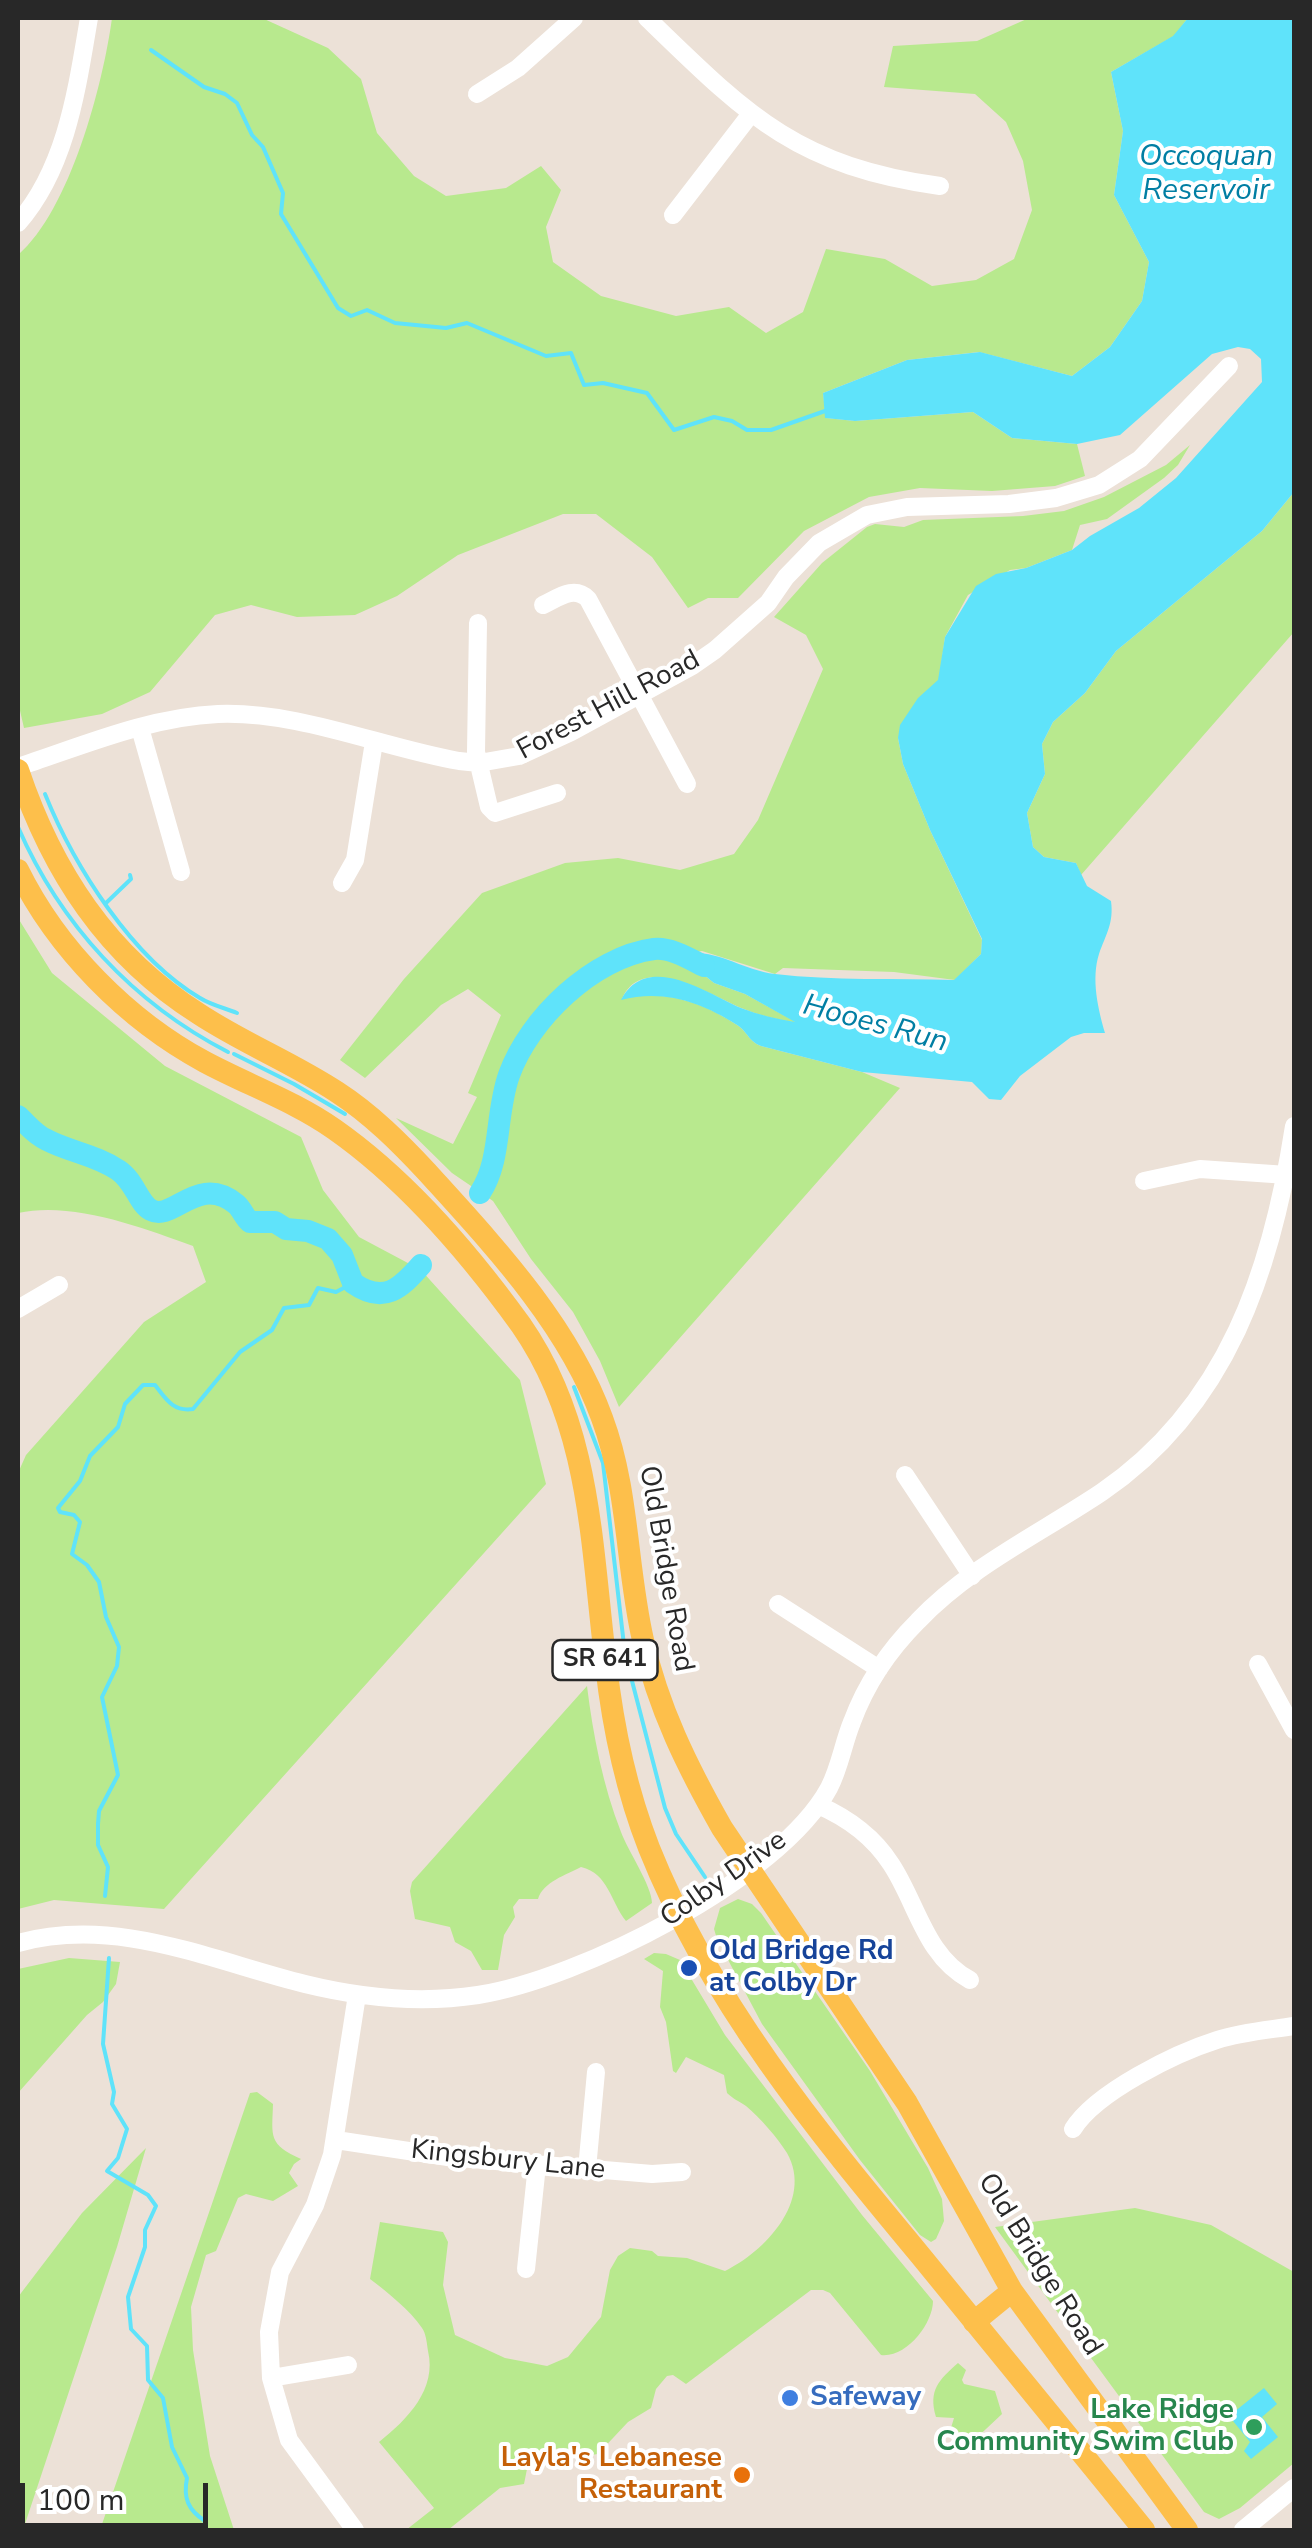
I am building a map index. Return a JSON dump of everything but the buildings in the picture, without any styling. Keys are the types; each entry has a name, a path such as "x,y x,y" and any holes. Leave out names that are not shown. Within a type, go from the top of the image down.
{"main road":[{"name":"Old Bridge Road","path":"18,769 33,816 60,870 79,900 118,946 195,1012 336,1091 380,1124 448,1196 554,1326 589,1386 612,1450 642,1638 660,1702 698,1785 907,2102 1012,2291 1187,2530"},
{"name":"SR 641","path":"18,870 38,907 88,969 144,1022 192,1055 320,1120 394,1177 478,1270 529,1338 574,1433 589,1506 606,1668 620,1754 647,1842 679,1916 734,2012 813,2123 1144,2530"},
{"path":"974,2322 1012,2291"}],"street":[{"path":"18,223 39,192 67,126 89,18"},
{"path":"477,94 518,68 574,18"},
{"path":"646,18 750,115 799,146 868,174 940,186"},
{"path":"674,214 750,115"},
{"name":"Forest Hill Road","path":"18,769 140,728 190,716 242,714 443,758 478,762 518,756 640,695 716,650 768,603 804,557 848,523 890,509 1009,504 1078,493 1099,485 1140,460 1228,366"},
{"path":"543,605 571,592 583,594 687,784"},
{"path":"478,624 478,762 489,807 495,813 557,793"},
{"path":"140,728 181,872"},
{"path":"342,883 355,860 374,742"},
{"name":"Colby Drive","path":"18,1943 53,1934 123,1935 357,1995 432,2000 518,1988 585,1964 679,1916 750,1869 806,1820 836,1772 862,1697 878,1669 921,1617 972,1576 1124,1476 1182,1418 1220,1364 1252,1300 1276,1226 1294,1126"},
{"path":"1144,1181 1200,1169 1287,1175"},
{"path":"18,1309 59,1285"},
{"path":"905,1475 972,1576"},
{"path":"778,1604 878,1669"},
{"path":"1258,1664 1294,1730"},
{"path":"818,1805 847,1819 880,1848 894,1867 940,1957 970,1980"},
{"path":"354,2530 289,2440 271,2378 269,2332 276,2284 321,2190 336,2140 357,1995"},
{"path":"1073,2129 1105,2095 1196,2048 1240,2034 1294,2026"},
{"path":"587,2169 596,2072"},
{"name":"Kingsbury Lane","path":"336,2140 448,2157 652,2174 682,2172"},
{"path":"526,2269 537,2164"},
{"path":"271,2378 348,2365"},
{"path":"1242,2530 1294,2488"}],"green space":[{"path":"112,18 262,18 328,48 361,79 377,133 414,176 446,196 506,188 541,166 561,190 546,227 553,262 601,296 676,316 729,307 766,333 803,312 826,249 885,259 932,286 976,280 1014,259 1032,210 1023,161 1006,122 975,94 884,87 893,46 977,41 1029,18 1188,18 1174,36 1111,72 1123,131 1114,195 1149,262 1142,301 1110,347 1072,376 979,352 907,360 823,393 826,418 855,421 973,412 1012,438 1077,444 1085,476 1055,486 992,491 920,488 869,497 804,531 738,598 708,598 688,608 652,557 596,514 563,514 458,555 397,596 355,615 297,617 251,605 215,615 150,692 102,714 24,728 18,702 18,255 37,235 68,178 92,111"},
{"path":"1190,445 1164,478 1107,519 1080,525 1072,550 1026,568 1010,570 968,595 945,637 939,680 898,738 903,764 930,830 982,940 981,954 955,980 894,972 783,968 775,974 702,951 679,955 714,983 745,994 798,1023 757,1014 661,977 645,978 632,985 622,999 668,997 696,1004 737,1025 761,1046 862,1072 900,1088 619,1407 573,1312 531,1259 493,1201 452,1173 396,1118 453,1144 477,1097 468,1093 501,1015 468,989 441,1005 365,1078 340,1060 404,979 482,893 565,863 618,858 680,870 734,854 758,820 823,669 806,635 774,617 822,563 867,527 1064,511 1104,497 1166,465"},
{"path":"1294,492 1294,632 1081,875 1076,863 1044,857 1033,847 1027,813 1045,774 1042,744 1053,722 1085,693 1116,651 1262,531"},
{"path":"18,918 52,973 165,1066 301,1137 323,1190 359,1237 421,1270 520,1380 546,1484 164,1909 54,1900 18,1909 18,1473 26,1455 144,1322 206,1282 193,1246 83,1213 18,1213"},
{"path":"587,1686 609,1797 652,1903 626,1921 598,1876 581,1867 550,1884 538,1899 519,1899 513,1907 515,1917 504,1935 498,1970 482,1970 471,1951 455,1942 450,1927 415,1919 412,1882"},
{"path":"738,1899 752,1904 761,1913 870,2071 928,2168 942,2199 944,2221 931,2242 920,2235 860,2160 762,2024 714,1929 720,1908"},
{"path":"654,1953 680,1960 725,2035 933,2301 929,2319 909,2345 881,2355 830,2293 811,2290 686,2384 673,2375 667,2376 656,2389 651,2408 628,2422 598,2454 577,2457 560,2448 541,2452 528,2464 524,2484 500,2488 448,2530 406,2530 434,2508 379,2442 418,2402 430,2365 422,2328 370,2279 380,2222 443,2232 448,2242 443,2285 455,2335 505,2358 547,2366 568,2357 601,2317 610,2270 618,2256 630,2248 652,2251 658,2256 687,2258 725,2271 769,2238 790,2206 794,2171 787,2153 746,2106 727,2093 724,2075 686,2057 676,2073 673,2071 660,2007 663,1971 644,1959"},
{"path":"69,1958 120,1962 116,1984 18,2093 18,1969"},
{"path":"257,2092 273,2104 277,2144 301,2159 289,2173 298,2186 273,2201 246,2194 238,2198 216,2251 206,2255 191,2307 193,2350 210,2456 234,2530 100,2530 250,2093"},
{"path":"146,2148 23,2530 18,2530 18,2297 82,2213"},
{"path":"1135,2208 1211,2225 1294,2272 1294,2463 1240,2508 1219,2519 1204,2512 995,2227"},
{"path":"958,2363 966,2370 964,2384 995,2391 1002,2414 963,2446 950,2431 954,2418 936,2417 933,2400 937,2386"}],"water":[{"name":"Occoquan Reservoir","path":"1188,18 1294,18 1294,492 1262,531 1116,651 1085,693 1053,722 1042,744 1045,774 1027,813 1033,847 1044,857 1076,863 1087,886 1111,901 1110,922 1096,974 1105,1033 1071,1037 1020,1076 1001,1100 989,1099 972,1082 862,1072 761,1046 723,1017 681,1000 652,996 621,1000 632,985 646,978 662,977 695,986 748,1010 795,1022 745,994 714,983 678,954 704,953 775,974 954,980 981,954 982,939 903,764 900,725 918,698 938,680 945,637 976,586 996,574 1026,568 1072,550 1139,508 1176,478 1262,382 1261,359 1250,349 1238,347 1212,354 1120,435 1077,444 1012,438 973,412 855,421 825,418 823,393 907,360 980,352 1072,376 1110,347 1142,301 1149,262 1114,195 1123,131 1111,72 1173,36"},
{"name":"Lake Ridge Community Swim Club","path":"1264,2388 1277,2404 1262,2417 1278,2437 1251,2459 1244,2451 1250,2442 1229,2416"}],"waterway":[{"path":"151,50 204,87 237,103 252,135 263,147 283,193 281,214 338,308 351,316 367,310 395,323 446,328 467,323 546,356 571,353 584,385 603,383 647,393 674,430 714,417 747,430 771,430 825,411"},
{"path":"45,794 89,880 129,935 175,981 204,1000 237,1013"},
{"path":"18,827 55,896 103,958 161,1010 228,1052"},
{"path":"106,903 131,879 130,875"},
{"name":"Hooes Run","path":"480,1193 492,1166 502,1105 518,1054 566,994 608,964 654,949 680,954 704,966"},
{"path":"234,1054 345,1114"},
{"name":"Hooes Run","path":"18,1116 43,1138 118,1170 151,1210 168,1210 198,1195 210,1194 236,1204 250,1222 275,1222 286,1229 308,1231 328,1239 342,1255 353,1283 374,1293 399,1287 421,1265"},
{"path":"105,1896 108,1867 98,1845 99,1811 118,1775 102,1697 117,1666 119,1647 106,1617 99,1582 87,1565 72,1554 80,1522 58,1508 80,1481 90,1456 118,1427 125,1404 143,1385 155,1385 175,1406 193,1409 240,1352 272,1330 284,1308 309,1305 318,1288 336,1292 353,1283"},
{"path":"574,1387 603,1463 625,1654 665,1808 676,1834 705,1877"},
{"path":"109,1958 103,2044 114,2092 112,2104 127,2129 118,2158 107,2171 148,2195 156,2206 145,2230 145,2247 128,2297 131,2329 147,2346 148,2380 163,2398 172,2447 187,2478 188,2503 205,2521 204,2530"}],"place":[{"name":"Old Bridge Rd at Colby Dr","path":"689,1968"},
{"name":"Safeway","path":"790,2398"},
{"name":"Lake Ridge Community Swim Club","path":"1254,2427"},
{"name":"Layla's Lebanese Restaurant","path":"742,2475"}]}
